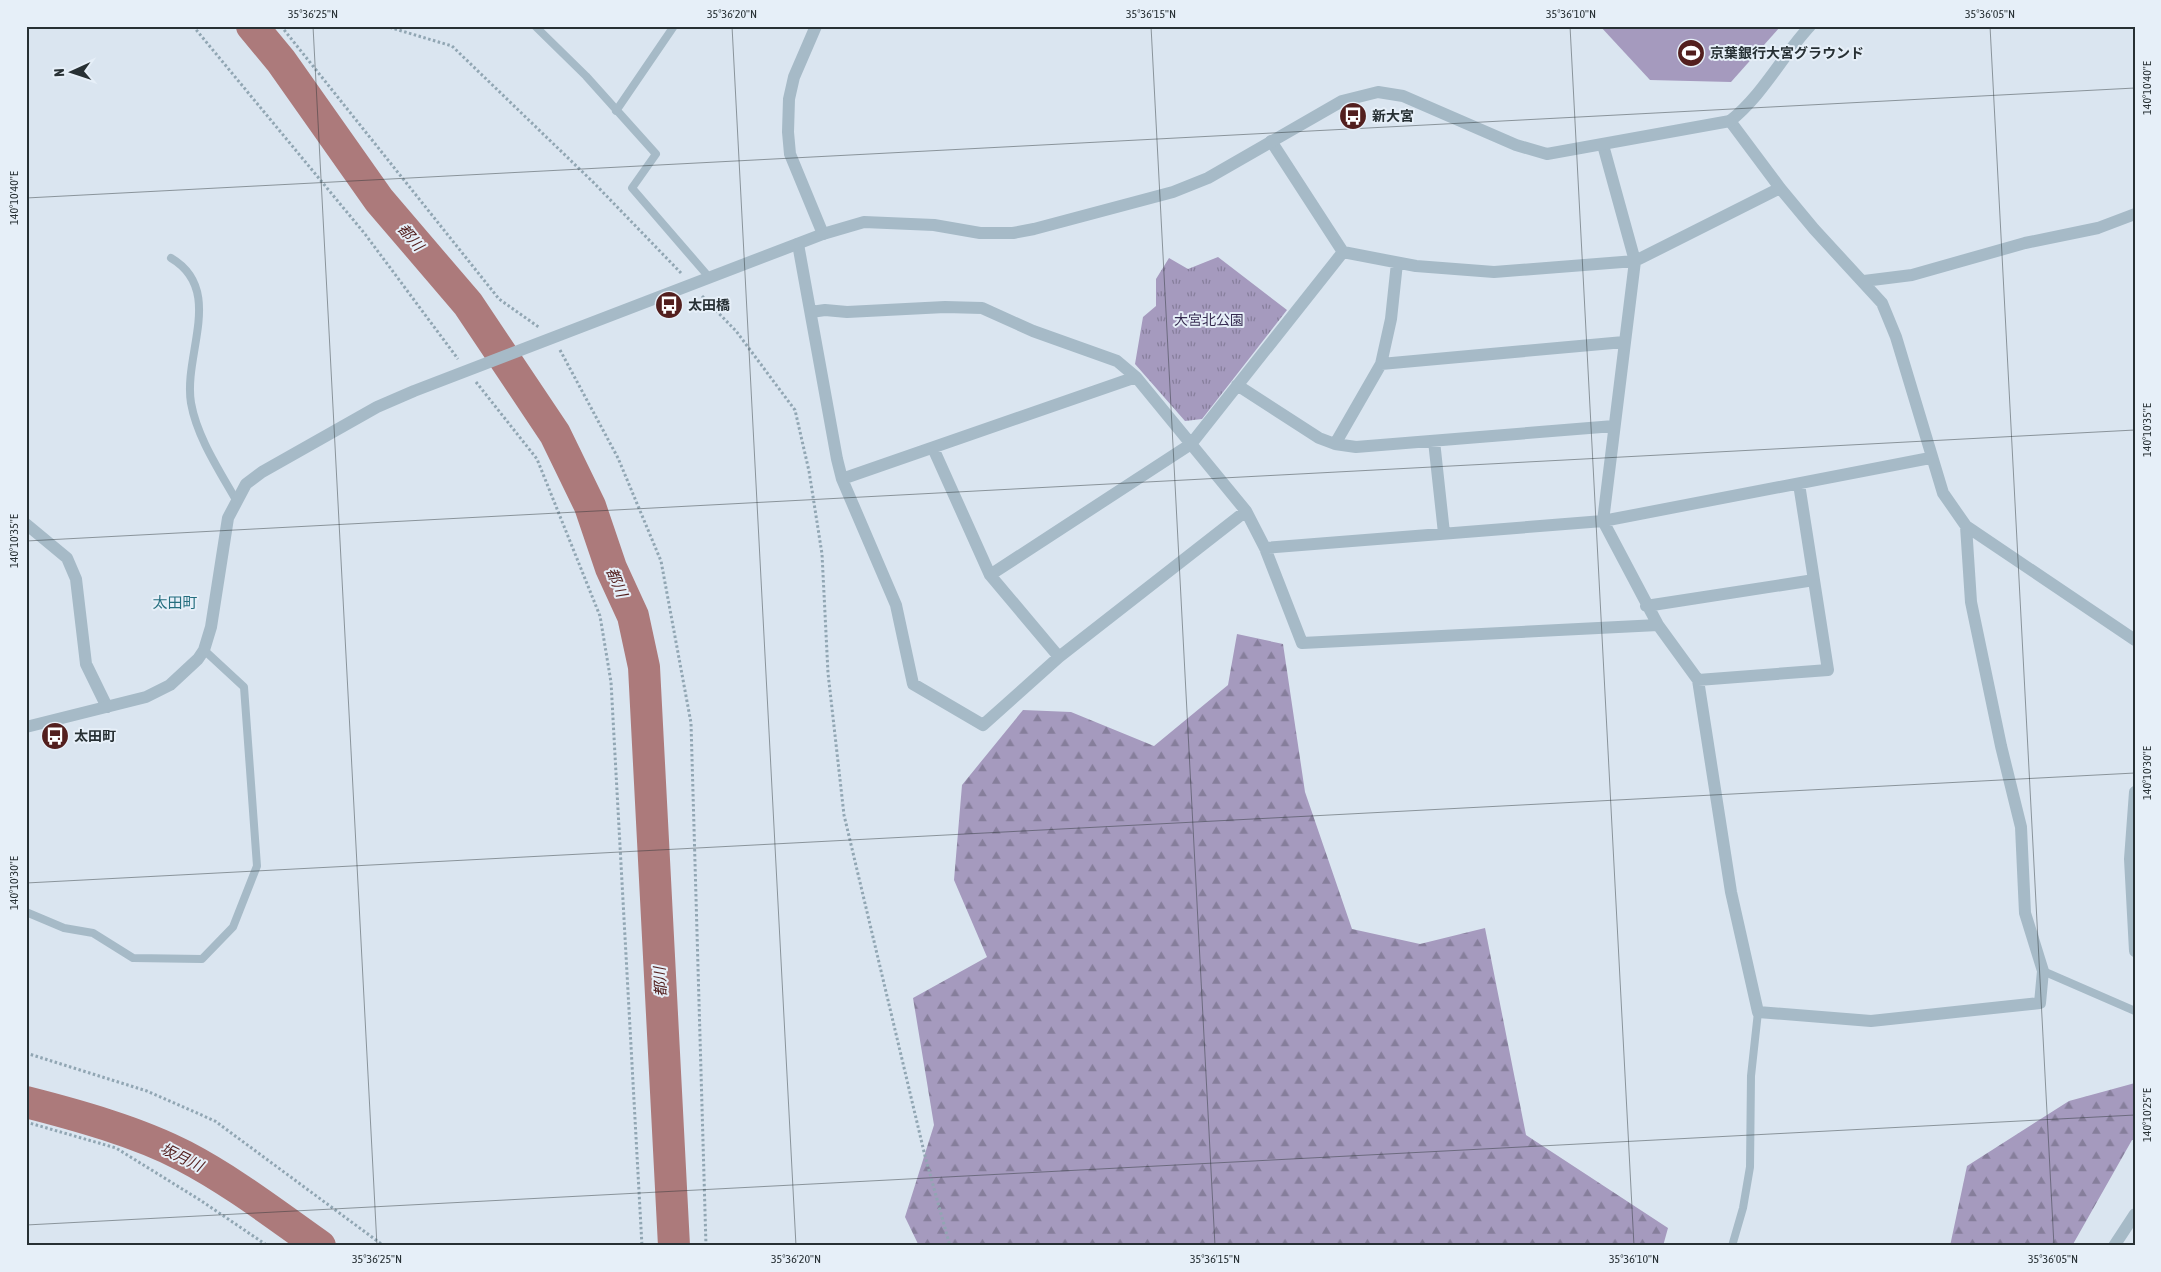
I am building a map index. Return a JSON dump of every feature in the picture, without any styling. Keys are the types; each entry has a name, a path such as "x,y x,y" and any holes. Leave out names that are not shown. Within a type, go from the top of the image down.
{"street":[{"path":"816,26 794,77 789,99 788,132 790,154 823,234"},
{"path":"26,727 146,697 170,685 186,672 204,650 211,627 228,518 246,484 278,462 377,408 467,370 708,276 823,234 864,222 934,225 980,233 1013,233 1034,229 1182,188 1208,178 1342,101 1378,92 1403,96 1516,145 1547,154 1730,121 1748,107 1792,45 1810,26"},
{"path":"1730,121 1780,188 1814,229 1864,281 1882,303 1896,337 1930,458 1942,492 1966,526 2135,640"},
{"path":"1271,141 1343,252 1397,263 1494,272 1635,261 1780,188"},
{"path":"1604,145 1635,261 1603,521 1646,606 1698,680 1731,892 1758,1012 1871,1021 2040,1003 2043,971 2025,913 2021,827 2001,746 1971,602 1966,526"},
{"path":"1864,281 1912,275 2025,243 2098,228 2135,214"},
{"path":"798,244 842,480 896,605 913,684 983,726 1059,657 1246,511"},
{"path":"990,575 1191,444 1343,252"},
{"path":"1335,444 1381,364 1391,319 1397,263"},
{"path":"811,312 945,307 982,308 1033,332 1117,361 1136,377 1246,511 1266,548 1302,643 1658,625"},
{"path":"1381,364 1624,342"},
{"path":"842,480 1136,377"},
{"path":"1237,385 1319,438 1335,444 1356,447 1614,426"},
{"path":"1434,441 1444,534"},
{"path":"933,448 990,575 1059,657"},
{"path":"1266,548 1603,521 1930,458"},
{"path":"1698,680 1828,670 1799,484"},
{"path":"26,524 67,558 76,579 86,664 107,707"},
{"path":"1646,606 1814,580"},
{"path":"2135,792 2130,859 2135,950"},
{"path":"2114,1246 2135,1214"}],"lane":[{"path":"535,26 586,76 616,112 656,154 632,188 708,276"},
{"path":"616,112 674,26"},
{"path":"171,258 185,266 195,281 198,298 198,327 190,371 191,402 198,426 236,500"},
{"path":"26,912 64,928 93,933 133,958 158,960 202,959 233,928 257,866 244,687 204,650"},
{"path":"2043,971 2135,1011"},
{"path":"1732,1246 1743,1208 1750,1167 1751,1076 1758,1012"}],"path":[{"path":"193,26 365,234 467,370 537,459 600,616 611,682 642,1246"},
{"path":"281,26 498,299 553,337 618,458 661,561 691,723 706,1246"},
{"path":"385,26 452,46 594,183 736,331 795,410 809,471 822,554 828,673 844,815 925,1156 950,1246"},
{"path":"26,1053 147,1091 215,1121 384,1246"},
{"path":"26,1122 116,1148 200,1200 268,1246"}],"green space":[{"name":"京葉銀行大宮グラウンド","path":"1600,26 1781,26 1731,82 1650,80"},
{"name":"大宮北公園","path":"1218,257 1287,310 1202,419 1185,421 1135,364 1143,317 1156,306 1156,279 1169,258 1188,269"},
{"path":"1237,634 1283,644 1305,792 1352,929 1420,944 1485,928 1526,1135 1668,1228 1663,1246 919,1246 905,1217 934,1125 913,998 987,957 954,880 962,785 1023,710 1071,712 1154,746 1228,685"},
{"path":"2135,1083 2135,1140 2132,1140 2072,1246 1950,1246 1967,1166 2069,1101"}],"waterway":[{"name":"都川","path":"252,26 281,61 379,200 468,304 555,434 590,506 611,568 633,616 644,667 674,1246"},
{"name":"坂月川","path":"26,1102 86,1118 166,1147 237,1187 320,1246"}],"place":[{"name":"京葉銀行大宮グラウンド","path":"1691,53"},
{"name":"新大宮","path":"1353,116"},
{"name":"太田橋","path":"669,305"},
{"name":"太田町","path":"55,736"}],"district":[{"name":"太田町","path":"175,602"}]}
